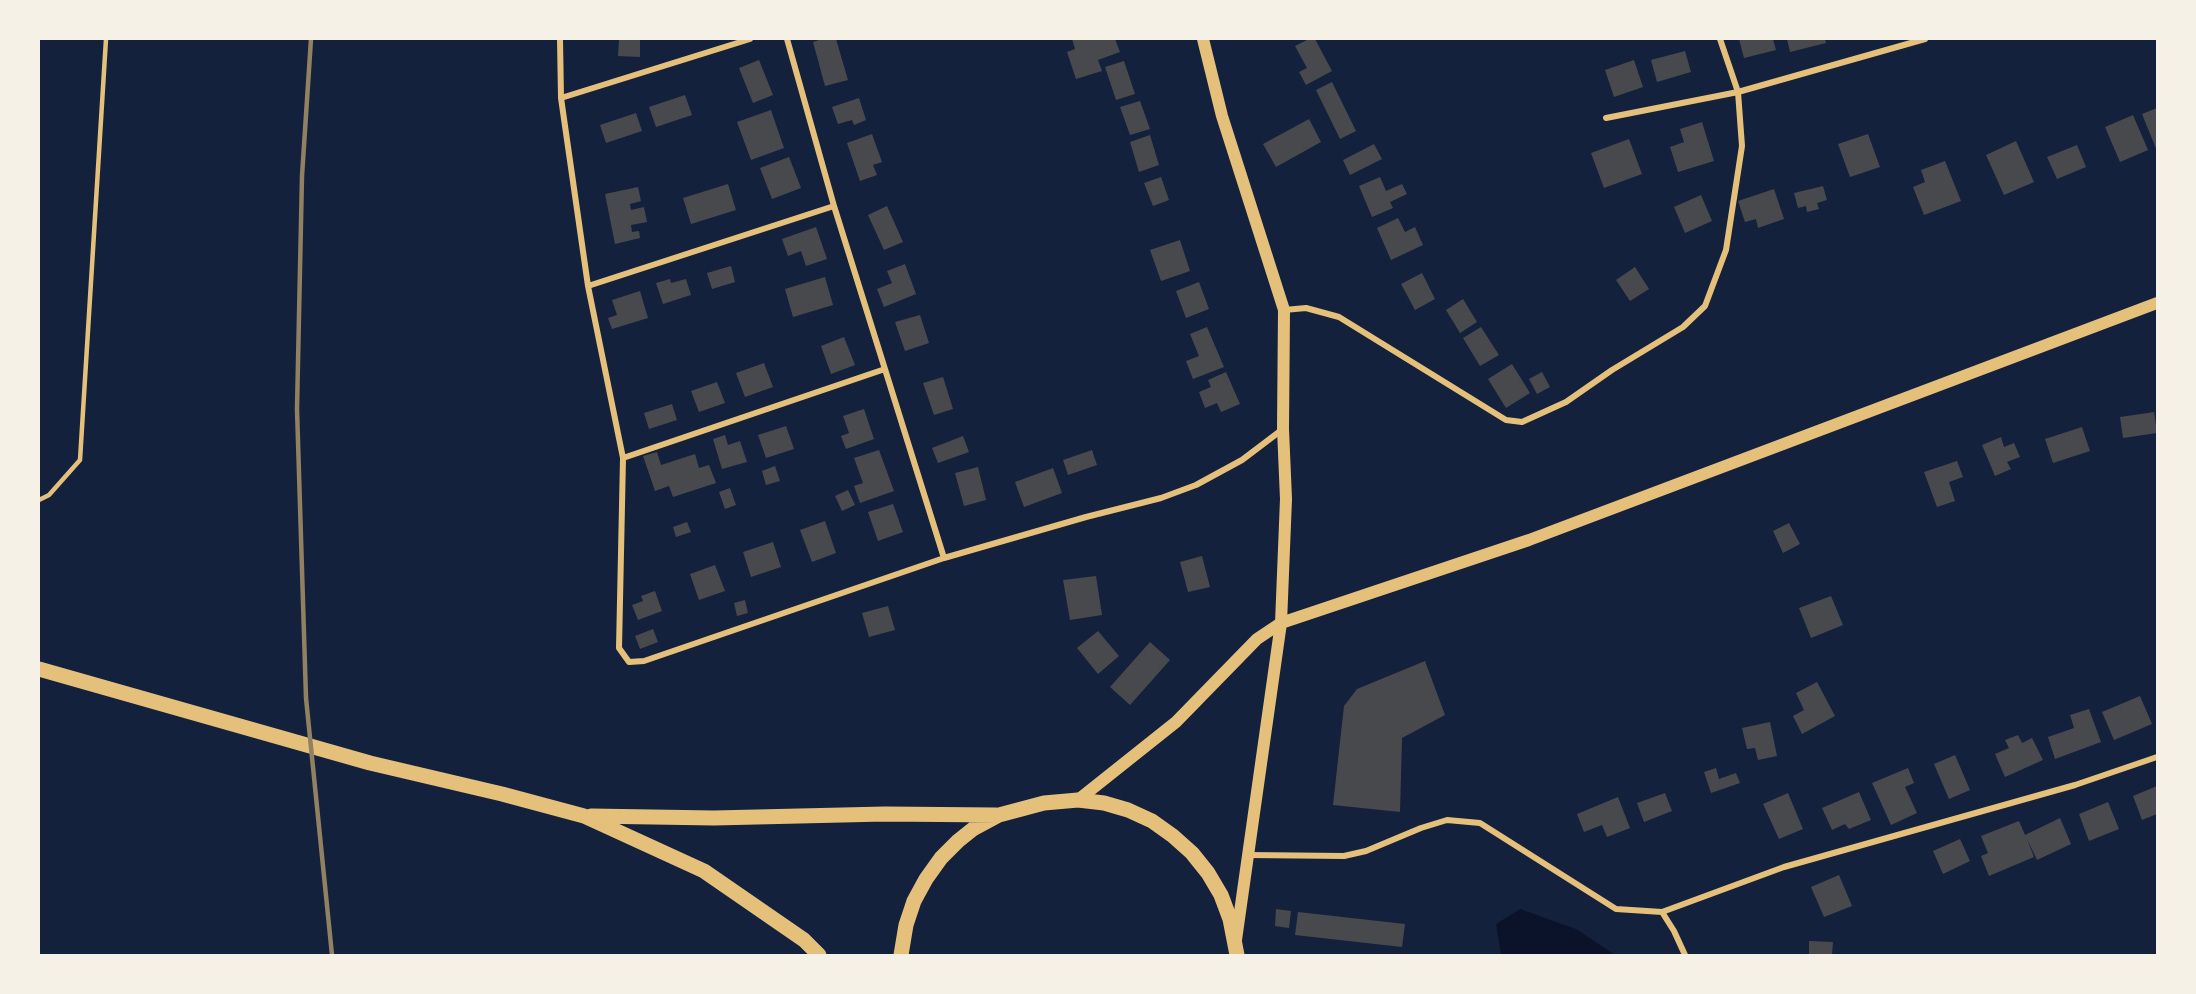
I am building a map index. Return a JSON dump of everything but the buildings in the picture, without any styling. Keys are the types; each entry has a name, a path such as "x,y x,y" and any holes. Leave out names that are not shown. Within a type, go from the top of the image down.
{"main road":[{"path":"1203,39 1222,116 1284,310 1286,499 1281,623 1236,950"},
{"path":"1078,800 1176,722 1257,639 1281,623 1529,540 2157,303"},
{"path":"39,669 370,763 584,816 704,871 804,940 819,955"},
{"path":"901,955 906,925 914,901 941,858 958,841 973,829 999,815 1044,803 1078,800 1104,803 1128,810 1152,821 1186,847 1208,873 1221,895 1230,919 1236,950"},
{"path":"584,816 714,818 885,814 999,815"}],"street":[{"path":"560,39 561,98 588,286 622,458 619,648 629,662 644,661 944,558 1161,498 1196,485 1242,460 1284,429"},
{"path":"561,98 750,39"},
{"path":"787,39 834,206 944,558"},
{"path":"1284,310 1306,308 1339,317 1506,420 1522,422 1566,402 1612,370 1683,327 1705,306 1726,250 1742,146 1738,92 1720,39"},
{"path":"1606,118 1738,92 1925,39"},
{"path":"588,286 834,206"},
{"path":"622,458 885,369"},
{"path":"1248,855 1344,856 1366,852 1421,828 1447,820 1480,823 1617,909 1662,912 1784,867 2074,785 2157,757"},
{"path":"1662,912 1685,955"}],"lane":[{"path":"39,500 49,495 80,460 106,39"}],"water":[{"path":"1520,909 1576,929 1615,955 1501,955 1496,924"}],"railway":[{"path":"311,39 302,176 297,409 306,698 332,955"}]}
